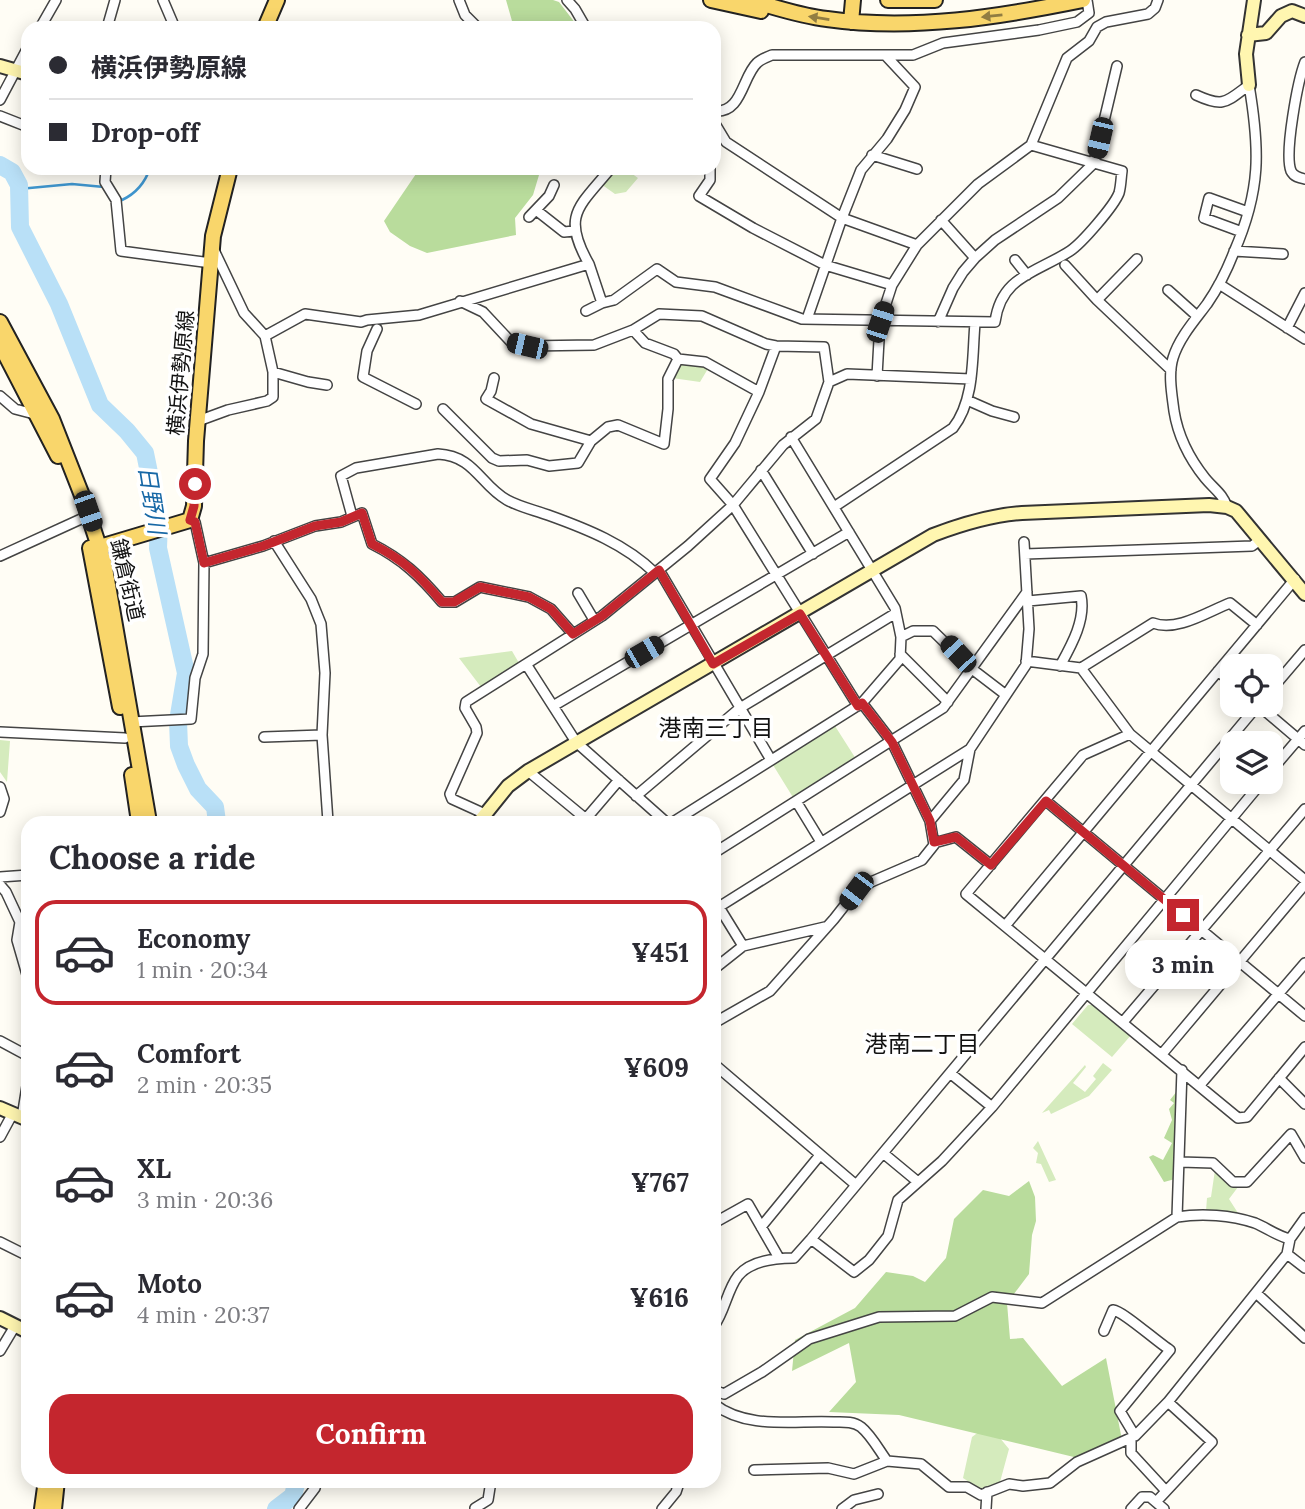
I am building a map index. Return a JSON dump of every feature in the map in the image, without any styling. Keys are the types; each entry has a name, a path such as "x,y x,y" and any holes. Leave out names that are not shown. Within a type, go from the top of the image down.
{"main road":[{"path":"268,21 277,0"},
{"path":"712,0 768,13 787,12"},
{"path":"749,0 787,12 851,22 902,23 988,17 1085,0"},
{"path":"851,22 853,0"},
{"path":"888,0 935,0"},
{"name":"横浜伊勢原線","path":"190,520 194,506 212,246 228,175"},
{"name":"鎌倉街道","path":"0,322 51,419 79,487 119,638 148,816"},
{"name":"鎌倉街道","path":"0,344 60,461 80,519 94,548 138,816"},
{"path":"94,548 190,520"},
{"path":"43,1509 45,1488"},
{"path":"54,1509 56,1488"}],"street":[{"path":"44,21 56,0"},
{"path":"109,21 116,0"},
{"path":"163,0 172,21"},
{"path":"459,0 472,21"},
{"path":"567,0 582,21"},
{"path":"721,111 730,107 744,88 755,64 772,55 913,55 943,43 1077,22 1089,13 1085,0"},
{"path":"877,376 880,322 892,285 917,245 978,184 1031,145 1067,58 1089,41 1097,27 1106,22 1148,14 1155,8 1158,0"},
{"path":"1227,507 1224,496 1206,480 1179,434 1171,370 1177,347 1219,284 1234,251 1248,212 1257,174 1255,123 1246,54 1254,0"},
{"path":"1248,36 1266,33 1281,16 1292,11 1305,16"},
{"path":"807,319 861,170 887,139 915,87 886,56"},
{"path":"0,100 21,58"},
{"path":"1305,62 1301,101 1291,131 1291,170 1295,176 1305,179"},
{"path":"0,66 21,72"},
{"path":"938,322 953,288 975,258 995,240 1058,198 1094,163 1117,66"},
{"path":"1196,95 1214,104 1224,103 1249,85"},
{"path":"0,116 21,124"},
{"path":"721,135 726,142 842,218 917,245"},
{"path":"586,311 614,300 657,269 676,282 715,287 807,319 995,322 998,305 1007,289 1072,250 1086,237 1119,194 1122,171 1031,145"},
{"path":"872,155 917,169"},
{"path":"106,175 105,183 115,197 121,251 211,263"},
{"path":"602,303 574,231 575,216 606,175"},
{"path":"710,175 710,180 699,196 753,228 825,265 892,285"},
{"path":"554,185 549,197 533,214 564,232 574,231"},
{"path":"1242,232 1204,218 1209,198 1248,212"},
{"path":"941,220 975,258"},
{"path":"198,421 273,397 273,372 265,337 244,313 212,246"},
{"path":"1234,251 1283,254"},
{"path":"1097,300 1137,259"},
{"path":"1015,260 1027,275"},
{"path":"265,337 305,314 361,322 419,314 589,264"},
{"path":"1065,265 1097,300 1171,370"},
{"path":"1219,284 1305,338"},
{"path":"1168,290 1197,316"},
{"path":"1287,328 1305,293"},
{"path":"460,301 483,312 511,342 527,346 594,345 633,330 659,314 702,316 776,346 824,347 827,378 830,382"},
{"path":"834,507 953,428 967,400 975,323"},
{"path":"377,328 367,351 363,377 416,404"},
{"path":"633,330 645,343 674,354 678,359 705,362 759,392"},
{"path":"776,346 759,392 735,443 710,479 733,505 826,656 860,704 892,742 930,821 934,842"},
{"path":"443,409 492,458 499,461 527,460 550,467 578,463 591,441 608,427 618,425 664,444 668,379 678,359"},
{"path":"273,372 327,385"},
{"path":"477,816 450,794 477,733 465,708 466,702 594,621 657,572 733,505 791,437 816,419 830,382 847,374 971,379"},
{"path":"494,378 486,399 531,424 591,441"},
{"path":"0,396 15,408 38,415"},
{"path":"967,400 1014,417"},
{"path":"682,816 860,704 900,659 901,637 896,613 791,437"},
{"path":"352,516 341,476 356,468 438,454 449,455 468,463 506,499 598,534 657,572 771,760"},
{"path":"761,470 813,554"},
{"path":"486,816 512,783 528,771 933,534 964,524 1001,514 1099,513 1209,505 1227,507 1236,511 1305,594"},
{"path":"204,563 315,526 341,522 362,513 372,544 397,556 423,579 442,602 454,602 480,587 522,596 551,609 573,634"},
{"path":"0,556 80,519"},
{"path":"131,722 191,719 195,678 203,654 204,563 195,522 190,520"},
{"path":"553,706 849,532"},
{"path":"1025,554 1099,549 1252,546 1260,540"},
{"path":"274,541 311,600 321,624 325,673 321,735 328,816"},
{"path":"930,821 964,780 970,749 1026,661 1030,629 1024,542"},
{"path":"1005,926 1295,579"},
{"path":"578,593 594,621"},
{"path":"1028,596 1081,596 1076,636 1060,666"},
{"path":"721,849 943,708 1028,596"},
{"path":"1026,661 1081,668 1153,623 1173,626 1230,603 1257,625"},
{"path":"636,796 740,708 896,613"},
{"path":"901,637 913,631 933,631 972,669 1006,695"},
{"path":"1283,676 1305,650"},
{"path":"900,654 947,702"},
{"path":"526,664 576,742 659,816"},
{"path":"1081,668 1130,734 1305,882 1162,1054"},
{"path":"721,1311 738,1276 750,1266 779,1258 794,1258 1258,705 1302,742"},
{"path":"1283,760 1302,742 1305,731"},
{"path":"0,732 125,738"},
{"path":"1130,734 1083,755 966,894 1238,1118 1247,1117 1305,1047"},
{"path":"264,737 321,735"},
{"path":"721,902 970,749"},
{"path":"528,771 579,816"},
{"path":"589,816 619,780"},
{"path":"0,787 4,799 0,812"},
{"path":"811,1238 854,1272 869,1260 888,1236 898,1200 942,1161 992,1107 1252,794"},
{"path":"796,801 821,842"},
{"path":"1046,801 1305,1016"},
{"path":"1123,1022 1305,809"},
{"path":"721,1019 770,991 856,891 922,860 934,842 956,837 991,865"},
{"path":"0,877 21,876"},
{"path":"0,885 21,917"},
{"path":"721,913 743,946"},
{"path":"721,963 743,946 826,927"},
{"path":"21,930 17,940 21,954"},
{"path":"1199,1086 1305,962"},
{"path":"0,1041 21,1052"},
{"path":"721,1070 856,1185"},
{"path":"1177,1217 1182,1070"},
{"path":"950,1073 992,1107"},
{"path":"1279,1078 1305,1104"},
{"path":"0,1108 21,1117 0,1137"},
{"path":"1180,1162 1213,1163 1233,1182 1247,1182 1292,1134 1305,1158"},
{"path":"883,1153 918,1182"},
{"path":"761,1227 820,1155"},
{"path":"721,1219 748,1204 779,1258"},
{"path":"721,1393 724,1394 762,1372 809,1339 879,1317 955,1317 992,1297 1042,1303 1177,1217 1236,1217 1258,1224 1290,1240"},
{"path":"754,1470 828,1468 854,1474 887,1461 921,1464 949,1487 967,1487 981,1495 1009,1484 1023,1486 1050,1483 1077,1462 1133,1437 1168,1402 1287,1254 1290,1240 1305,1218"},
{"path":"0,1242 21,1252"},
{"path":"1287,1254 1305,1268"},
{"path":"1256,1293 1305,1338"},
{"path":"1104,1331 1114,1310 1120,1311 1170,1350 1120,1411 1133,1437 1131,1453 1166,1492"},
{"path":"0,1318 21,1329"},
{"path":"0,1351 15,1326"},
{"path":"1156,1502 1212,1441 1168,1402"},
{"path":"721,1409 734,1418 852,1423 860,1426 887,1461"},
{"path":"299,1509 315,1488"},
{"path":"490,1488 488,1500 495,1509"},
{"path":"662,1509 677,1488"},
{"path":"986,1509 987,1492"},
{"path":"842,1509 854,1500 878,1494"},
{"path":"1131,1509 1142,1497 1150,1497 1164,1509"},
{"path":"475,1507 488,1500"}],"green space":[{"path":"506,0 553,0 559,2 574,21 512,21"},
{"path":"415,175 539,175 533,195 515,218 516,235 427,253 410,246 390,232 384,221"},
{"path":"608,175 634,175 638,178 626,192 615,194 601,184"},
{"path":"679,362 709,367 700,382 672,378"},
{"path":"512,651 519,663 481,687 459,658"},
{"path":"835,726 856,759 794,799 773,765"},
{"path":"0,740 10,741 7,782 0,772"},
{"path":"1088,1005 1095,1005 1132,1034 1112,1057 1072,1024"},
{"path":"1103,1063 1112,1070 1089,1096 1051,1114 1049,1110 1042,1113 1085,1065 1073,1083 1085,1092 1096,1079 1093,1076"},
{"path":"1177,1091 1175,1179 1164,1182 1149,1157 1153,1155 1163,1160 1172,1143 1164,1138 1172,1120 1169,1109 1174,1103 1170,1100"},
{"path":"1038,1141 1056,1180 1049,1182 1041,1164 1036,1163 1038,1153 1033,1148"},
{"path":"1215,1170 1231,1186 1238,1187 1229,1199 1238,1213 1206,1211"},
{"path":"1029,1181 1035,1197 1036,1221 1032,1235 1029,1274 1007,1303 1010,1339 1023,1338 1062,1386 1106,1358 1122,1440 1078,1458 899,1415 829,1412 856,1382 849,1343 792,1371 795,1340 855,1308 886,1272 913,1276 925,1282 946,1258 954,1219 983,1190 1009,1196"},
{"path":"980,1431 995,1432 1009,1449 1000,1482 980,1489 963,1478 972,1437"}],"waterway":[{"name":"日野川","path":"0,165 12,172 19,185 20,227 59,304 100,405 145,453 159,522 158,548 186,673 178,721 179,746 198,789 215,807 216,816"},
{"path":"118,197 122,200 136,191 147,175"},
{"path":"19,189 72,184 104,187"},
{"name":"日野川","path":"276,1509 293,1496 295,1488"}],"district":[{"name":"港南三丁目","path":"716,728"},
{"name":"港南二丁目","path":"922,1044"}],"route":[{"path":"195,484 190,520 195,522 204,563 263,546 315,526 341,522 362,513 372,544 397,556 423,579 442,602 454,602 480,587 529,597 551,609 573,634 602,616 659,570 713,664 800,614 858,706 862,703 892,742 930,821 934,842 956,837 991,865 1046,801 1183,915"}]}
